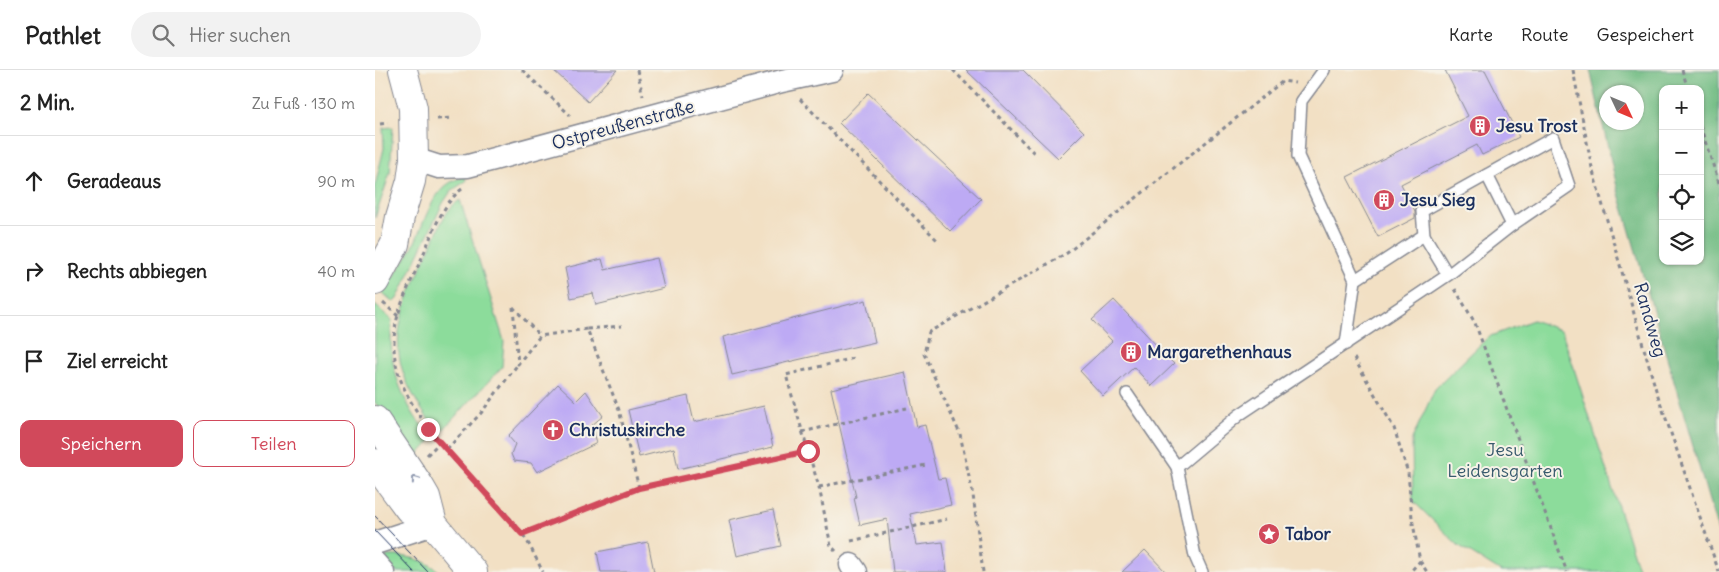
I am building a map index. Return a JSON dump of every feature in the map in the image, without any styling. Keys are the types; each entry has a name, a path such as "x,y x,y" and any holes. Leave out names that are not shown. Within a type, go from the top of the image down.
{"street":[{"path":"376,290 395,244 400,217 411,181 414,159 413,108 403,70"},
{"name":"Ostpreußenstraße","path":"414,159 449,168 468,166 782,81 832,70"},
{"path":"375,242 400,217"},
{"path":"375,420 419,484 426,497 433,524"},
{"path":"375,463 409,508 433,524 473,572"},
{"path":"375,543 433,524"},
{"path":"375,562 383,572"}],"lane":[{"path":"1324,70 1301,101 1298,156 1355,280 1346,344"},
{"path":"1177,467 1239,415 1447,275 1569,186 1553,138 1422,212 1424,235 1447,275"},
{"path":"1487,175 1512,226"},
{"path":"1355,280 1424,235"},
{"path":"1127,394 1177,467 1195,556 1202,572"}],"path":[{"path":"522,70 570,115"},
{"path":"953,70 1034,153"},
{"name":"Randweg","path":"1573,70 1592,168 1651,372 1719,572"},
{"path":"1682,70 1687,85"},
{"path":"782,81 939,242"},
{"path":"983,572 973,495 960,434 924,354 929,332 1067,253 1283,81 1313,85"},
{"path":"1701,130 1719,183"},
{"path":"466,186 459,191 444,210 406,290 398,316 394,344 401,378 419,417 522,534 543,572"},
{"path":"1447,275 1475,323 1567,572"},
{"path":"376,290 398,316"},
{"path":"519,364 513,307 540,336"},
{"path":"447,449 481,413 540,336 587,328 621,326"},
{"path":"587,328 619,410 639,488"},
{"path":"1346,344 1394,428 1408,473 1412,518 1420,561 1427,572"},
{"path":"853,568 831,546 819,487 786,375 854,358"},
{"path":"802,432 907,408"},
{"path":"522,534 639,488 808,451"},
{"path":"819,487 926,465"},
{"path":"850,541 947,520"},
{"path":"831,546 841,544"},
{"path":"1410,572 1420,561"}],"green space":[{"path":"1590,70 1719,70 1719,535 1617,187 1604,130 1644,130 1644,85 1599,85 1599,109"},
{"path":"393,127 390,173 375,218 375,186 384,148 383,128"},
{"path":"465,177 466,181 451,191 443,203 397,299 393,302 382,292 414,244 432,203 445,186 454,180"},
{"path":"460,200 504,341 502,367 439,434 408,385 401,365 398,345 400,325 406,303 416,279 441,223 449,210"},
{"path":"375,305 392,320 392,358 398,381 414,415 427,431 431,441 413,460 375,402"},
{"name":"Jesu Leidensgarten","path":"1533,320 1562,331 1639,572 1501,572 1458,545 1413,501 1412,439 1435,389 1488,337"},
{"path":"387,556 415,559 428,564 440,572 393,572 381,559"}],"building":[{"path":"553,70 617,70 588,102"},
{"path":"966,70 1023,70 1084,132 1058,158"},
{"name":"Jesu Trost","path":"1445,70 1485,70 1519,137 1482,155 1477,145 1401,184 1415,211 1415,218 1378,237 1347,177 1468,116"},
{"path":"868,93 981,199 950,231 839,123"},
{"path":"657,258 664,288 596,305 593,293 571,298 565,268 602,259 605,270"},
{"path":"866,300 875,342 732,375 723,337"},
{"name":"Margarethenhaus","path":"1114,300 1174,364 1151,386 1134,367 1103,396 1080,371 1112,341 1092,320"},
{"path":"905,372 917,427 925,425 938,479 945,478 951,505 910,514 917,545 943,542 947,572 893,572 887,519 860,525 854,498 856,497 831,389"},
{"name":"Christuskirche","path":"558,384 576,401 586,391 603,416 592,425 597,443 537,472 531,463 514,461 511,454 515,444 508,436"},
{"path":"688,396 694,422 764,406 773,447 678,469 674,448 639,457 628,410"},
{"path":"773,510 781,546 737,556 729,520"},
{"path":"648,542 654,572 601,572 597,552"},
{"path":"1145,550 1166,572 1122,572"}],"tram line":[{"path":"375,516 428,572"},
{"path":"375,531 414,572"}],"place":[{"name":"Jesu Trost","path":"1480,126"},
{"name":"Jesu Sieg","path":"1384,200"},
{"name":"Margarethenhaus","path":"1131,352"},
{"name":"Christuskirche","path":"553,430"},
{"name":"Tabor","path":"1269,534"}],"route":[{"path":"428,429 522,534 639,488 808,451"}]}
